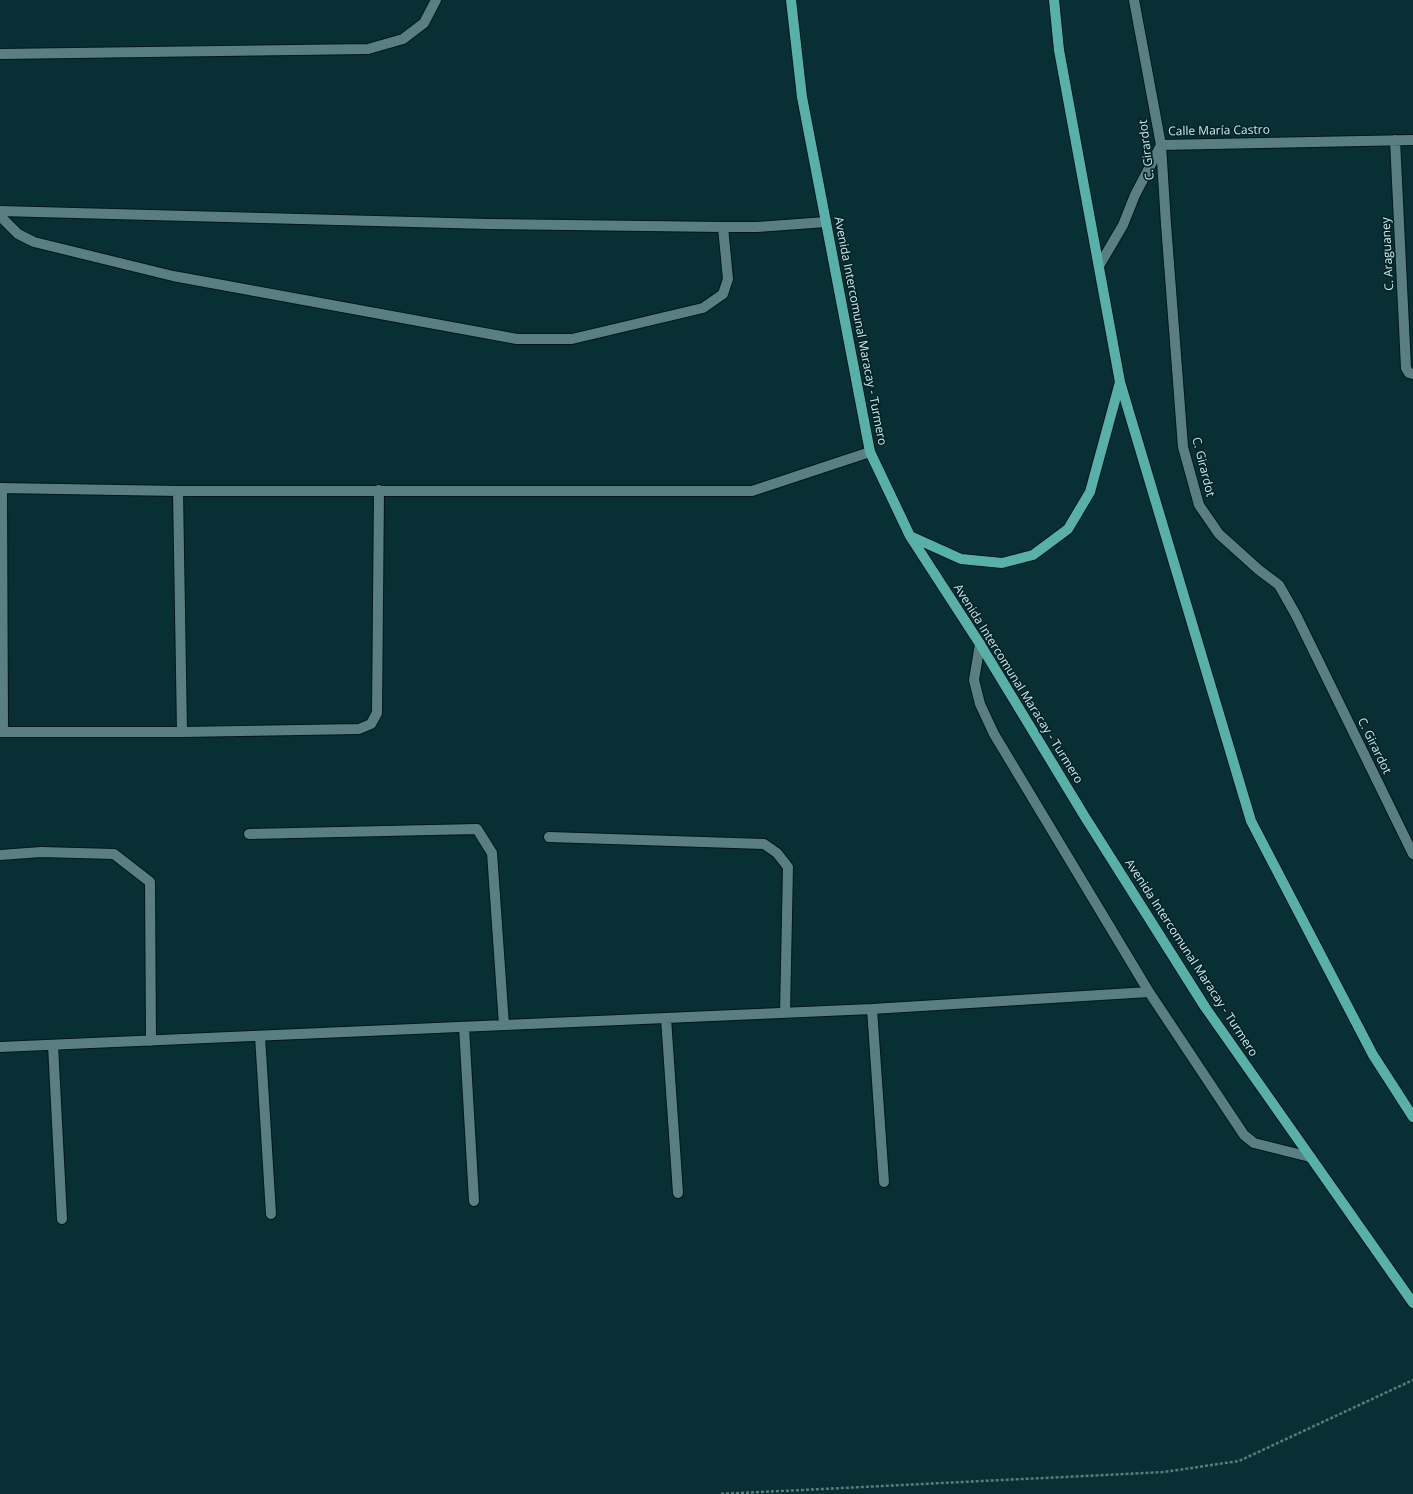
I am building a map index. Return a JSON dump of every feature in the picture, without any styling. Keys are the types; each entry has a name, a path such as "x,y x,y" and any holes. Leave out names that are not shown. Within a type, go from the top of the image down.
{"main road":[{"name":"Avenida Intercomunal Maracay - Turmero","path":"791,0 802,96 870,452 910,536 980,644 1084,817 1205,1007 1413,1303"},
{"path":"1054,0 1059,50 1120,382 1251,821 1373,1055 1413,1117"},
{"path":"910,536 961,559 1002,563 1033,555 1068,529 1090,492 1120,382"}],"street":[{"path":"0,54 368,49 403,39 424,23 436,0"},
{"name":"C. Girardot","path":"1134,0 1162,145 1166,224 1183,447 1199,505 1219,534 1279,586 1296,615 1413,854"},
{"name":"C. Araguaney","path":"1396,140 1409,371"},
{"name":"Calle María Castro","path":"1099,266 1123,225 1135,195 1162,145 1413,140"},
{"path":"0,211 488,224 757,227 826,222"},
{"path":"0,216 18,234 34,242 173,276 517,339 572,339 703,308 723,294 728,279 724,227"},
{"path":"379,490 377,713 371,724 359,729 182,732 1,732 1,488 178,491 379,490 752,491 870,452"},
{"path":"178,491 182,732"},
{"path":"980,644 974,680 980,704 994,734 1148,992 1244,1135 1254,1143 1310,1157"},
{"path":"249,834 477,829 492,853 504,1025"},
{"path":"549,837 764,844 777,853 788,867 785,1013"},
{"path":"0,855 41,852 114,854 150,882 151,1041"},
{"path":"0,1047 785,1013 1148,992"},
{"path":"872,1008 884,1182"},
{"path":"666,1018 678,1193"},
{"path":"464,1027 474,1201"},
{"path":"260,1036 271,1214"},
{"path":"52,1045 62,1219"}],"path":[{"path":"721,1494 1164,1472 1238,1461 1413,1380"}]}
